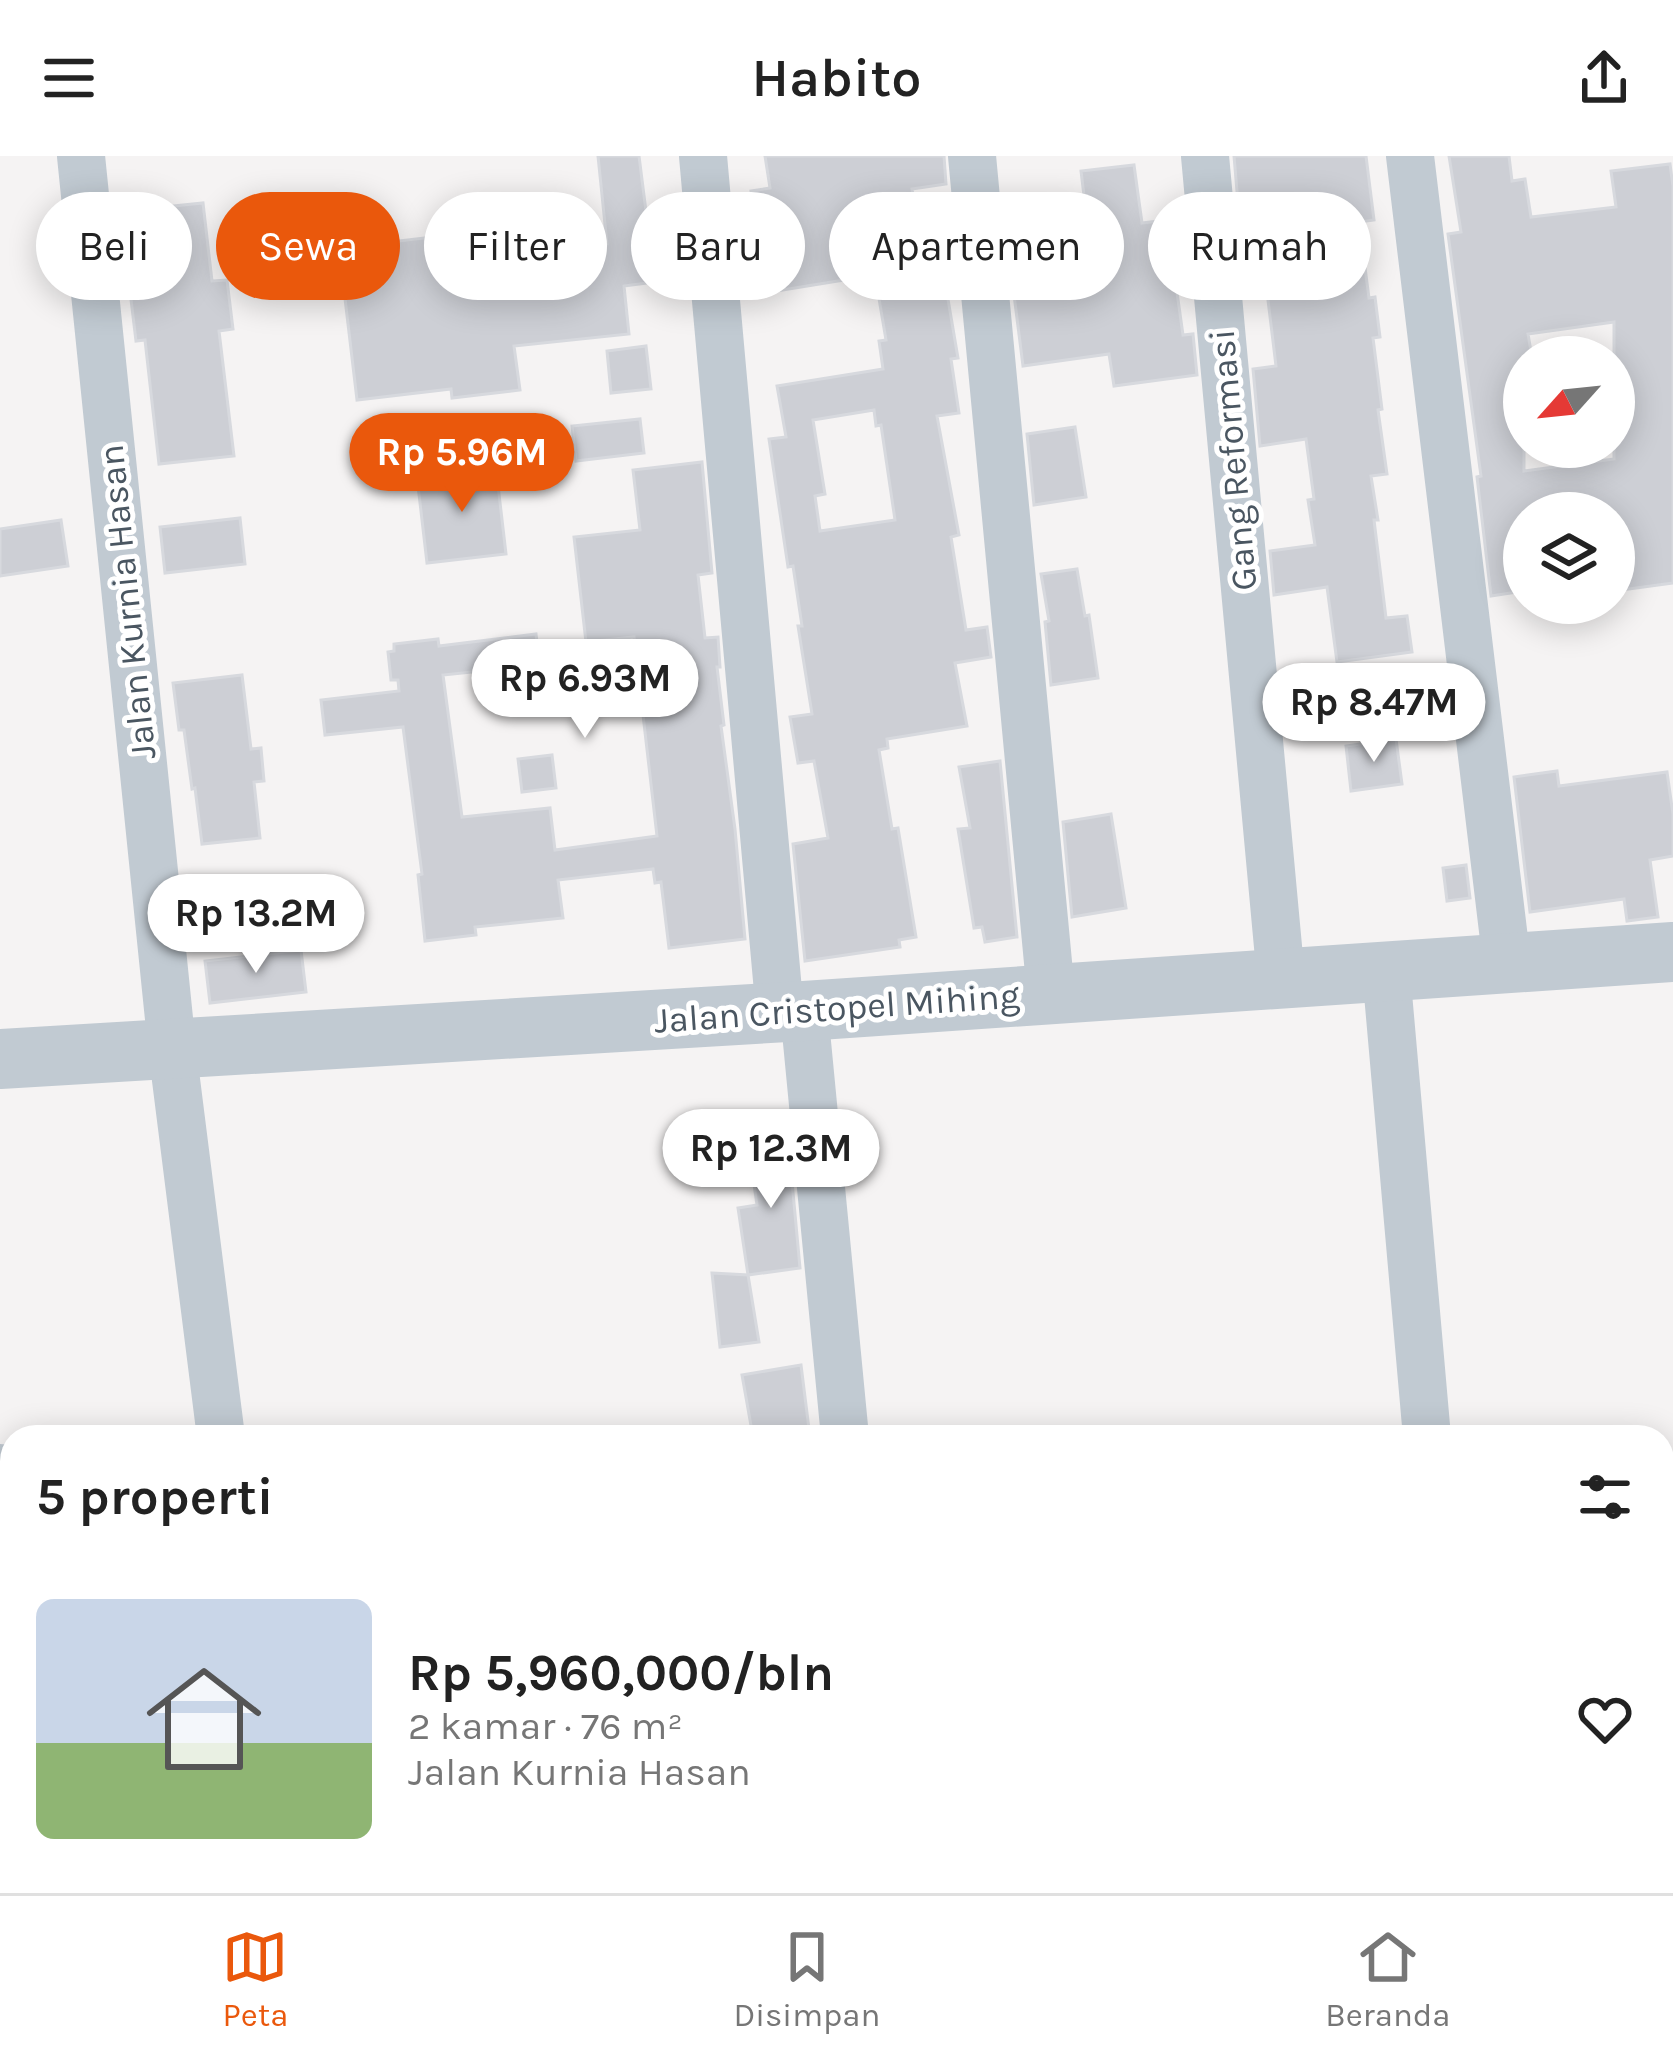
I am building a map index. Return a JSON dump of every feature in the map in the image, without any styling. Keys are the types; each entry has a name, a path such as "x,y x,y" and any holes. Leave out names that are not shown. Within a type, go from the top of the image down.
{"street":[{"name":"Jalan Kurnia Hasan","path":"81,156 172,1048 219,1425"},
{"path":"704,156 792,1012 844,1425"},
{"path":"972,156 1051,994"},
{"name":"Gang Reformasi","path":"1205,156 1281,979"},
{"path":"1410,156 1507,964"},
{"name":"Jalan Cristopel Mihing","path":"0,1059 792,1012 1673,952"},
{"path":"1386,971 1426,1425"}],"building":[{"path":"598,156 639,156 644,192 631,192 631,285 624,286 629,334 514,346 520,390 452,398 451,389 357,400 345,300 400,300 400,241 424,238 424,300 607,300 607,192 602,192"},
{"path":"765,156 944,156 946,184 912,192 829,192 829,282 805,286 805,192 751,191 770,188"},
{"path":"1234,156 1366,156 1370,192 1237,192"},
{"path":"1449,156 1509,156 1512,181 1525,179 1531,217 1616,207 1611,171 1670,164 1673,583 1635,588 1635,492 1503,492 1503,594 1491,596 1477,477 1481,476 1448,234 1461,232"},
{"path":"1134,165 1142,223 1148,222 1148,300 1178,300 1183,335 1193,334 1197,375 1114,386 1109,354 1023,366 1015,300 1124,300 1124,192 1084,192 1081,171"},
{"path":"203,203 216,300 229,300 233,329 219,331 234,456 159,464 145,340 136,341 131,300 192,300 192,204"},
{"path":"1375,297 1380,337 1373,338 1387,474 1371,476 1378,520 1374,520 1386,618 1407,616 1412,652 1337,662 1327,587 1274,595 1270,551 1315,545 1306,439 1260,446 1253,369 1276,366 1268,300"},
{"path":"879,300 948,300 958,358 951,359 959,413 937,416 959,535 951,537 966,630 987,627 991,657 955,663 967,726 887,739 888,748 879,750 916,937 899,940 900,947 805,961 793,844 828,838 814,761 798,763 790,717 812,714 793,566 788,567 769,439 786,437 777,386 883,369 879,341 886,340","holes":["874,410 876,426 881,425 895,520 820,531 815,496 825,494 813,420"]},
{"path":"646,346 651,389 611,393 607,351"},
{"path":"640,419 644,453 576,461 572,426"},
{"path":"1075,427 1086,497 1034,505 1027,434"},
{"path":"702,462 712,573 698,575 705,638 718,637 721,726 745,939 669,948 661,882 655,883 653,869 558,880 563,918 475,927 476,935 425,941 418,875 422,874 403,727 325,735 321,700 399,691 398,680 391,680 388,652 394,651 394,644 438,639 439,646 536,634 540,665 443,675 462,817 550,808 555,850 657,836 634,637 586,642 574,537 640,530 633,470"},
{"path":"496,468 506,554 427,563 417,477"},
{"path":"240,518 245,564 165,573 160,527"},
{"path":"61,520 68,566 0,576 0,529"},
{"path":"1077,569 1098,678 1051,685 1045,622 1049,621 1041,574"},
{"path":"242,675 251,749 261,748 264,781 254,782 260,838 202,844 173,683"},
{"path":"1396,739 1402,784 1351,791 1346,746"},
{"path":"552,755 556,788 522,792 518,759"},
{"path":"1000,761 1017,937 985,942 982,927 974,928 958,829 970,828 959,767"},
{"path":"1557,771 1559,786 1667,772 1673,856 1650,860 1658,917 1627,921 1624,899 1530,912 1514,777"},
{"path":"1111,814 1126,908 1072,917 1063,822"},
{"path":"1466,865 1470,898 1447,901 1443,868"},
{"path":"301,950 306,992 210,1003 205,961"},
{"path":"788,1138 800,1268 748,1275 738,1208 757,1205 748,1143"},
{"path":"712,1273 748,1275 759,1342 720,1347"},
{"path":"801,1365 808,1425 751,1425 742,1375"}]}
